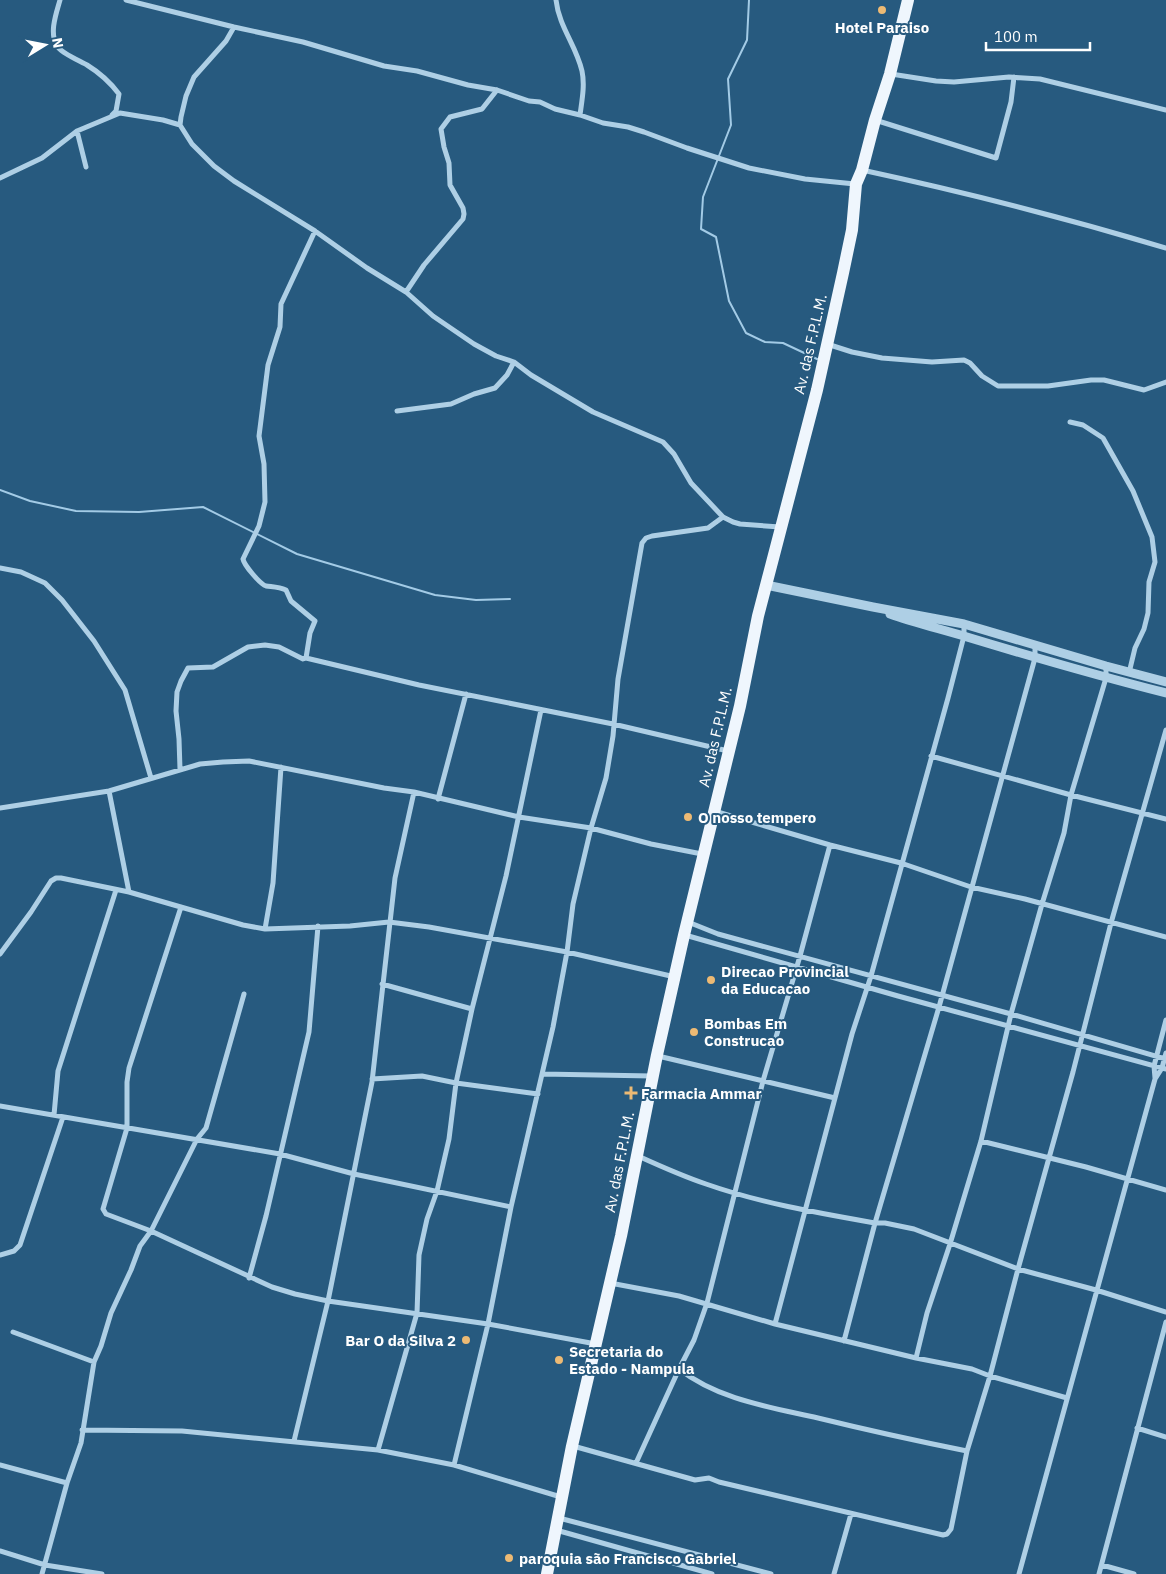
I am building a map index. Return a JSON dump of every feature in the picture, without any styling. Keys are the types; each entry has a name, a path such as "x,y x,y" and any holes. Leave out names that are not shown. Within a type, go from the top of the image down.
{"main road":[{"name":"Av. das F.P.L.M.","path":"547,1574 572,1446 610,1283 684,935 729,752 780,527 817,390 852,230 856,184 862,170 875,120 890,74 908,0"}],"street":[{"path":"60,0 54,28 56,45 62,52 89,66 109,81 119,94 116,111 110,116"},
{"path":"126,0 303,42 384,66 417,70 468,85 497,90 529,101 540,102 555,109 580,114 603,123 628,127 749,168 805,179 856,184"},
{"path":"556,0 562,26 576,53 582,72 584,84 580,114"},
{"path":"180,125 186,96 194,78 226,41 234,27"},
{"path":"890,74 954,82 1014,78 1040,79 1166,110"},
{"path":"875,120 996,158 1009,111 1014,78"},
{"path":"406,292 424,265 463,220 463,208 450,185 449,163 441,128 450,117 482,108 497,90"},
{"path":"0,178 42,158 77,131 120,113 163,120 180,125 192,144 214,166 406,292 433,316 474,344 496,356 514,362 531,375 593,412 663,442 674,454 691,483 723,517 740,524 780,527"},
{"path":"77,131 86,167"},
{"path":"862,170 928,184 1112,231 1166,248"},
{"path":"306,658 310,633 315,621 292,601 286,590 277,586 266,586 260,582 243,559 259,526 265,502 264,464 259,436 268,365 280,327 281,304 315,231"},
{"path":"827,344 852,352 882,358 932,362 964,360 970,363 982,376 998,386 1048,386 1104,380 1144,390 1166,382"},
{"path":"396,411 451,404 474,394 495,388 507,375 514,362"},
{"path":"1070,422 1083,425 1103,438 1133,491 1152,537 1155,562 1149,582 1148,613 1144,629 1135,648 1130,673"},
{"path":"454,1465 488,1324 511,1207 538,1094 567,952 573,904 591,828 606,778 622,654 642,543 646,538 652,536 708,528 723,517"},
{"path":"0,568 21,572 45,583 62,600 94,641 125,690 151,778"},
{"path":"766,585 964,624 1166,682"},
{"path":"873,607 908,621 1106,678 1166,693"},
{"path":"775,1324 852,1034 868,988 964,636 964,624"},
{"path":"844,1341 875,1224 939,1007 1036,658 1035,644"},
{"path":"180,769 176,711 177,692 188,668 214,667 248,647 265,645 279,647 302,660 306,658 419,685 613,724 729,752"},
{"path":"916,1358 927,1313 950,1244 980,1141 1011,1014 1064,833 1072,795 1106,678 1106,666"},
{"path":"438,799 466,694"},
{"path":"378,1450 416,1313 419,1255 449,1138 456,1082 472,1009 492,938 541,710"},
{"path":"572,1446 695,1480 709,1478 850,1514 943,1535 948,1534 951,1529 967,1451 990,1376 1080,1045 1111,923 1166,730"},
{"path":"931,756 1166,819"},
{"path":"0,808 109,791 180,769 223,762 249,761 384,788 414,792 518,817 591,828 651,844 703,854"},
{"path":"265,929 273,883 281,767"},
{"path":"109,791 129,892"},
{"path":"294,1441 328,1301 372,1079 395,878 414,792"},
{"path":"714,811 830,845 901,862 971,887 1166,937"},
{"path":"636,1463 694,1340 707,1303 763,1081 797,967 830,845"},
{"path":"0,954 51,881 61,878 129,892 243,925 265,929 350,926 389,922 567,952 676,977"},
{"path":"54,1115 58,1072 116,890"},
{"path":"181,907 129,1068 127,1082 127,1128 103,1209 106,1214 151,1231 249,1278 288,1292 328,1301 488,1324 596,1344"},
{"path":"687,922 718,934 1011,1014 1156,1056 1166,1057 1164,1069 1155,1079"},
{"path":"249,1278 266,1216 309,1032 318,926"},
{"path":"684,935 868,988 1164,1069"},
{"path":"382,984 472,1009"},
{"path":"42,1574 67,1483 81,1443 94,1362 111,1313 140,1246 151,1231 198,1139 206,1128 244,994"},
{"path":"1019,1574 1155,1079 1154,1066 1166,1020"},
{"path":"657,1055 835,1098"},
{"path":"542,1074 653,1076"},
{"path":"372,1079 422,1076 538,1094"},
{"path":"0,1106 280,1154 354,1174 511,1207"},
{"path":"0,1256 14,1251 20,1245 63,1117"},
{"path":"980,1141 1086,1167 1166,1190"},
{"path":"637,1155 707,1184 736,1193 805,1210 875,1224 886,1223 914,1229 1018,1269 1096,1290 1166,1312"},
{"path":"610,1283 707,1303 746,1317 916,1358 972,1369 1067,1398"},
{"path":"1099,1574 1166,1322"},
{"path":"13,1332 94,1362"},
{"path":"679,1370 697,1382 735,1398 889,1435 967,1451"},
{"path":"1137,1428 1166,1437"},
{"path":"82,1430 182,1431 378,1450 454,1465 562,1497"},
{"path":"0,1465 67,1483"},
{"path":"834,1574 850,1514"},
{"path":"557,1524 712,1574"},
{"path":"557,1524 772,1574"},
{"path":"0,1551 45,1565 102,1574"},
{"path":"1102,1565 1134,1574"}],"waterway":[{"path":"749,0 747,40 728,79 731,125 703,197 701,229 716,237 729,301 746,333 765,342 783,343 817,359"},
{"path":"0,490 30,501 76,511 139,512 203,507 297,554 435,595 476,600 510,599"}],"place":[{"name":"Hotel Paraiso","path":"882,10"},
{"name":"O nosso tempero","path":"688,817"},
{"name":"Direcao Provincial da Educacao","path":"711,980"},
{"name":"Bombas Em Construcao","path":"694,1032"},
{"name":"Farmacia Ammar","path":"631,1093"},
{"name":"Bar O da Silva 2","path":"466,1340"},
{"name":"Secretaria do Estado - Nampula","path":"559,1360"},
{"name":"paroquia são Francisco Gabriel","path":"509,1558"}]}
